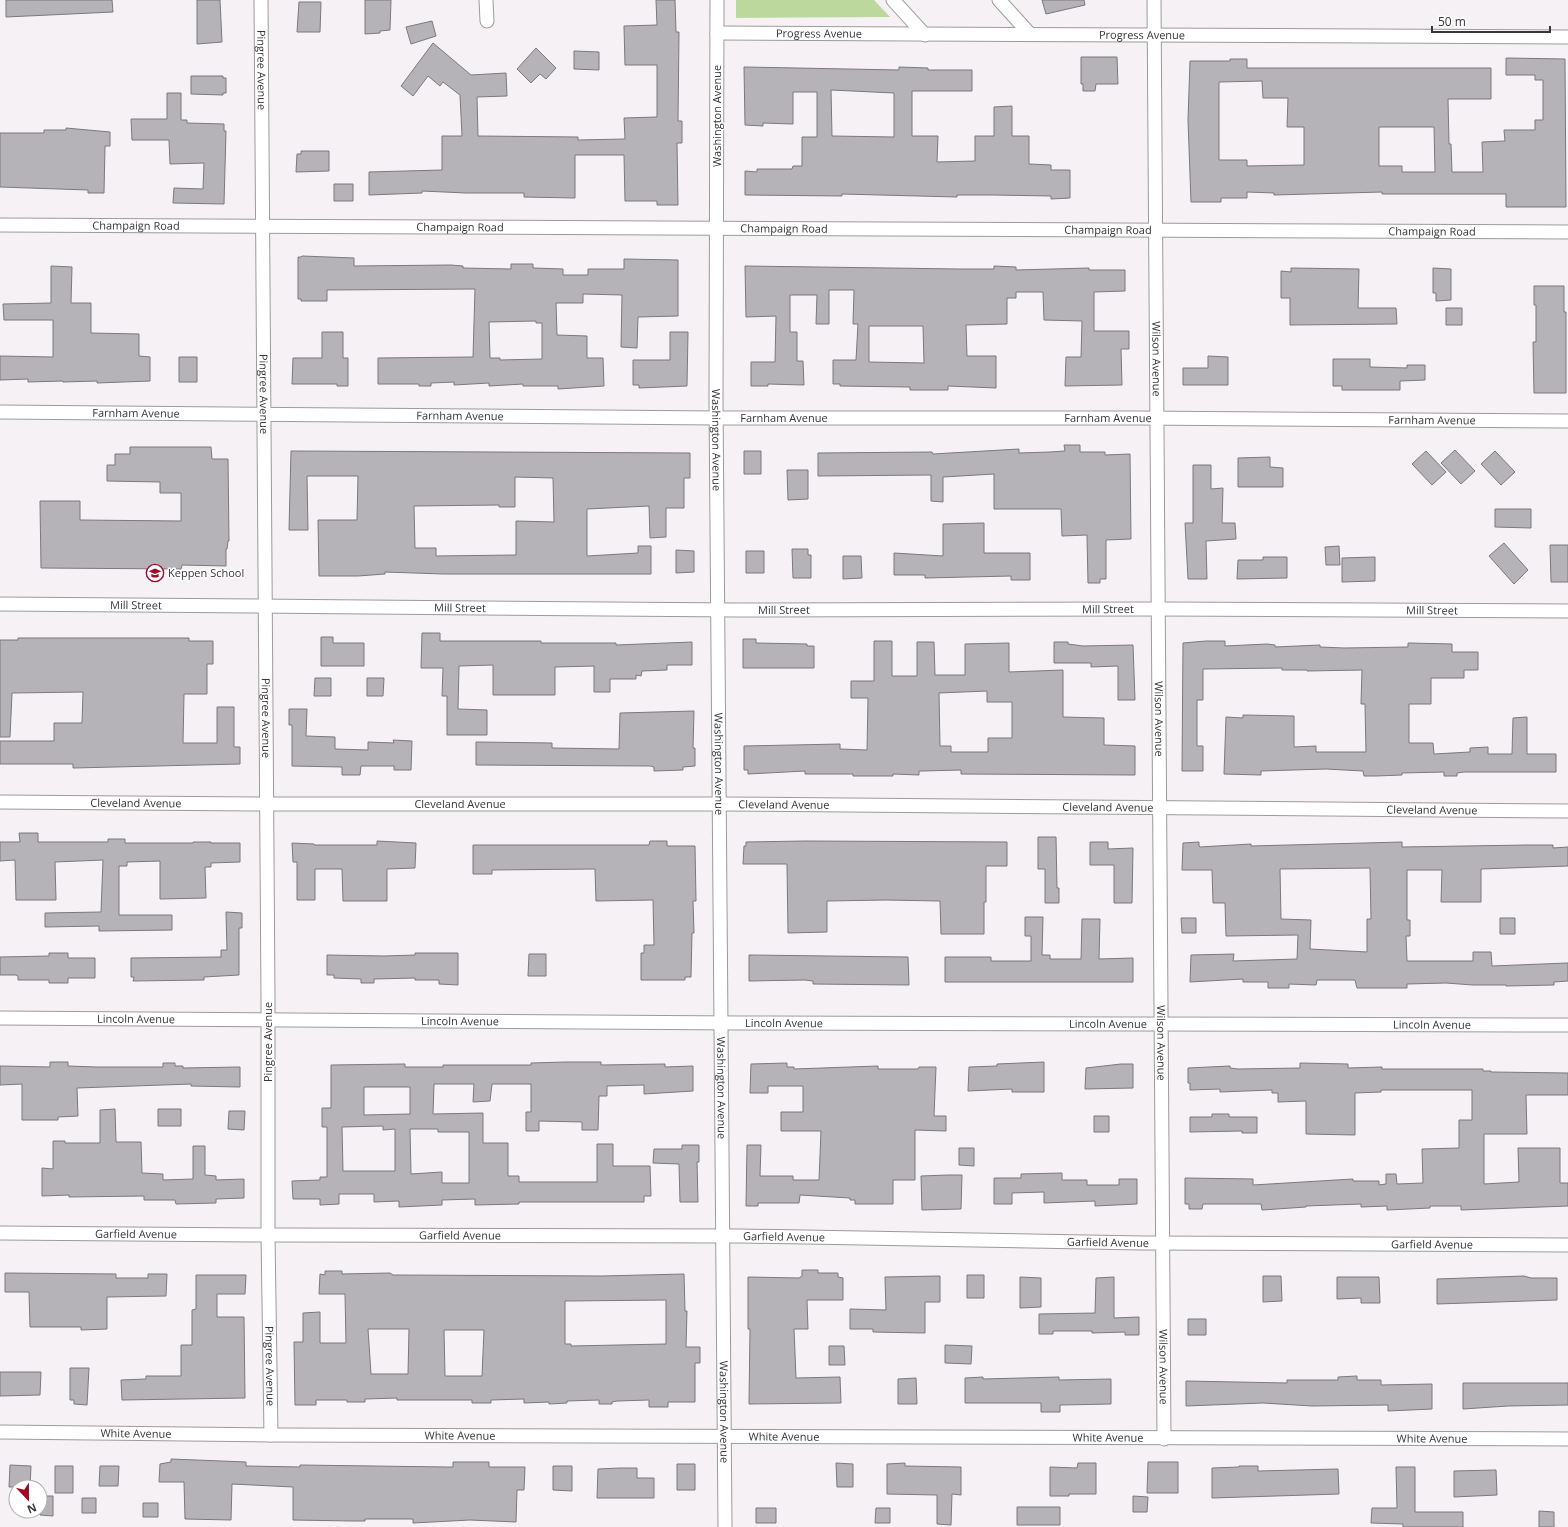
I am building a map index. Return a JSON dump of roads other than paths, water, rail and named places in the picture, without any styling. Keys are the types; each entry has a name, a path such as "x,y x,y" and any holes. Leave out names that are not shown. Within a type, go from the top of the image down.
{"street":[{"name":"Pingree Avenue","path":"262,0 270,1435"},
{"path":"486,0 487,21"},
{"name":"Washington Avenue","path":"717,0 717,418 725,1527"},
{"path":"893,0 924,35"},
{"path":"999,0 1029,33"},
{"name":"Wilson Avenue","path":"1154,0 1164,1439"},
{"name":"Progress Avenue","path":"717,33 924,35 1029,33 1154,36 1568,37"},
{"name":"Champaign Road","path":"0,225 1568,232"},
{"name":"Farnham Avenue","path":"0,412 264,413 717,418 1157,418 1568,421"},
{"name":"Mill Street","path":"0,604 719,609 1568,611"},
{"name":"Cleveland Avenue","path":"0,802 267,804 720,804 1159,809 1568,811"},
{"name":"Lincoln Avenue","path":"0,1018 1568,1025"},
{"name":"Garfield Avenue","path":"0,1233 723,1236 1162,1242 1568,1245"},
{"name":"White Avenue","path":"0,1432 270,1435 1164,1439 1568,1439"}],"place":[{"name":"Keppen School","path":"155,573"}]}
